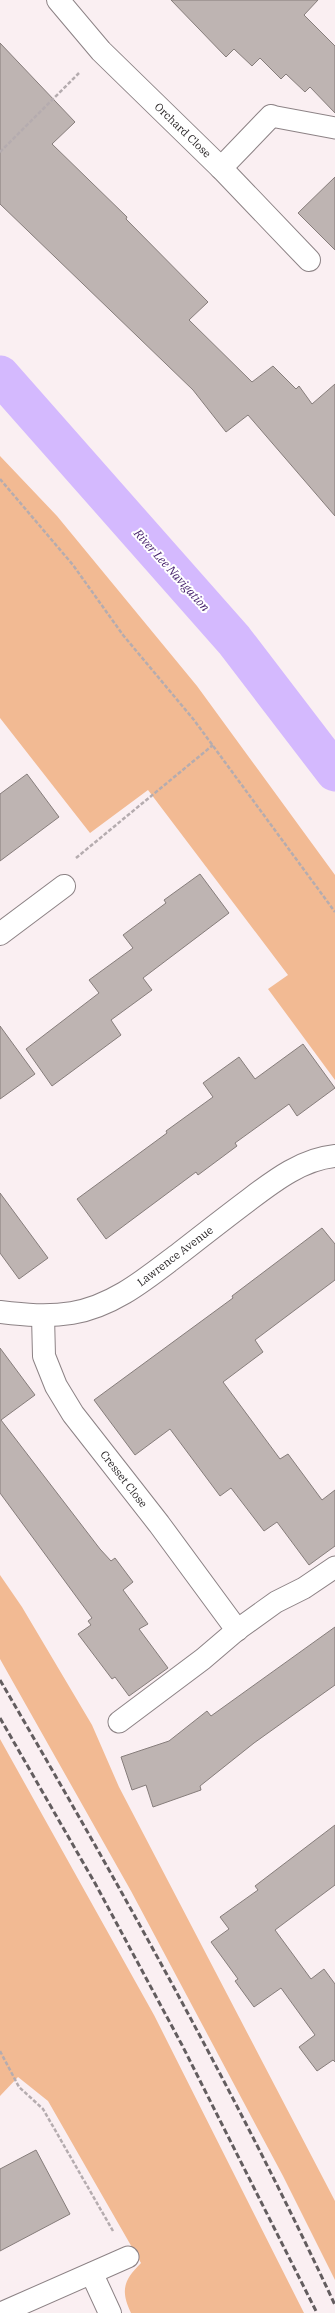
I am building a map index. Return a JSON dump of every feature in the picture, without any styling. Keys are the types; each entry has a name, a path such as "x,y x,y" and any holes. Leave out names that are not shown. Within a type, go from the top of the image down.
{"street":[{"name":"Orchard Close","path":"58,0 101,51 221,168 309,260"},
{"path":"221,168 271,116"},
{"path":"0,934 64,886"},
{"name":"Lawrence Avenue","path":"0,1312 43,1316 74,1313 99,1306 120,1296 145,1280 266,1187 310,1161 335,1156"},
{"name":"Cresset Close","path":"43,1316 44,1356 56,1386 73,1414 159,1524 237,1630"},
{"path":"92,2274 110,2313"}],"lane":[{"path":"271,116 335,128"},
{"path":"120,1722 203,1659 237,1630 276,1602 304,1588 335,1567"},
{"path":"2,2313 128,2257"}],"path":[{"path":"0,152 101,51"},
{"path":"0,479 73,565 123,635 194,720 335,912"},
{"path":"64,886 77,856 213,745"},
{"path":"0,2051 19,2087 43,2109 128,2257"}],"shaded area":[{"path":"0,456 57,516 197,686 335,875 335,1080 268,989 288,975 148,790 90,833 0,718"},
{"path":"0,1575 22,1607 92,1725 119,1787 335,2201 335,2280 283,2176 131,1891 0,1659"},
{"path":"0,1739 154,2015 304,2313 131,2313 125,2292 127,2280 141,2263 48,2101 18,2077 0,2096"}],"building":[{"path":"171,0 318,0 304,15 335,46 335,113 310,87 305,92 286,74 281,79 260,58 252,66 234,49 226,57"},
{"path":"0,43 75,122 52,144 127,217 126,219 208,302 189,320 252,382 273,366 296,389 299,386 312,404 335,384 335,516 248,415 226,432 193,390 0,204"},
{"path":"335,177 335,250 298,213"},
{"path":"27,774 59,817 0,861 0,794"},
{"path":"200,874 229,913 143,978 152,990 111,1020 121,1035 52,1086 26,1049 99,993 89,980 133,948 123,935 166,903 164,900"},
{"path":"0,1026 35,1074 0,1099"},
{"path":"303,1044 335,1088 297,1116 289,1104 235,1143 237,1146 198,1175 196,1172 106,1239 77,1199 213,1097 203,1083 239,1057 255,1079"},
{"path":"0,1193 48,1258 19,1279 0,1253"},
{"path":"322,1228 335,1244 335,1280 255,1340 263,1352 223,1382 280,1459 288,1454 322,1500 335,1490 335,1546 309,1565 277,1522 264,1531 231,1488 220,1496 170,1429 135,1455 94,1400 233,1298 232,1296"},
{"path":"0,1348 35,1395 1,1420 100,1549 111,1561 115,1558 133,1582 123,1590 148,1624 139,1629 168,1668 129,1696 115,1677 112,1679 78,1634 91,1625 88,1621 92,1618 0,1493"},
{"path":"335,1627 335,1685 254,1743 200,1786 201,1790 153,1807 146,1785 132,1790 121,1757 169,1741 207,1711 211,1716"},
{"path":"335,1825 335,1885 275,1930 311,1979 324,1969 335,1984 335,2062 333,2060 317,2071 299,2047 315,2035 281,1988 254,2007 235,1981 238,1979 211,1942 229,1929 220,1917 258,1890 255,1886"},
{"path":"36,2150 70,2214 0,2251 0,2169"}],"waterway":[{"name":"River Lee Navigation","path":"0,375 234,640 335,772"}],"railway":[{"path":"0,1680 175,1989 257,2146 335,2305"},
{"path":"0,1718 96,1885 182,2045 317,2313"}]}
